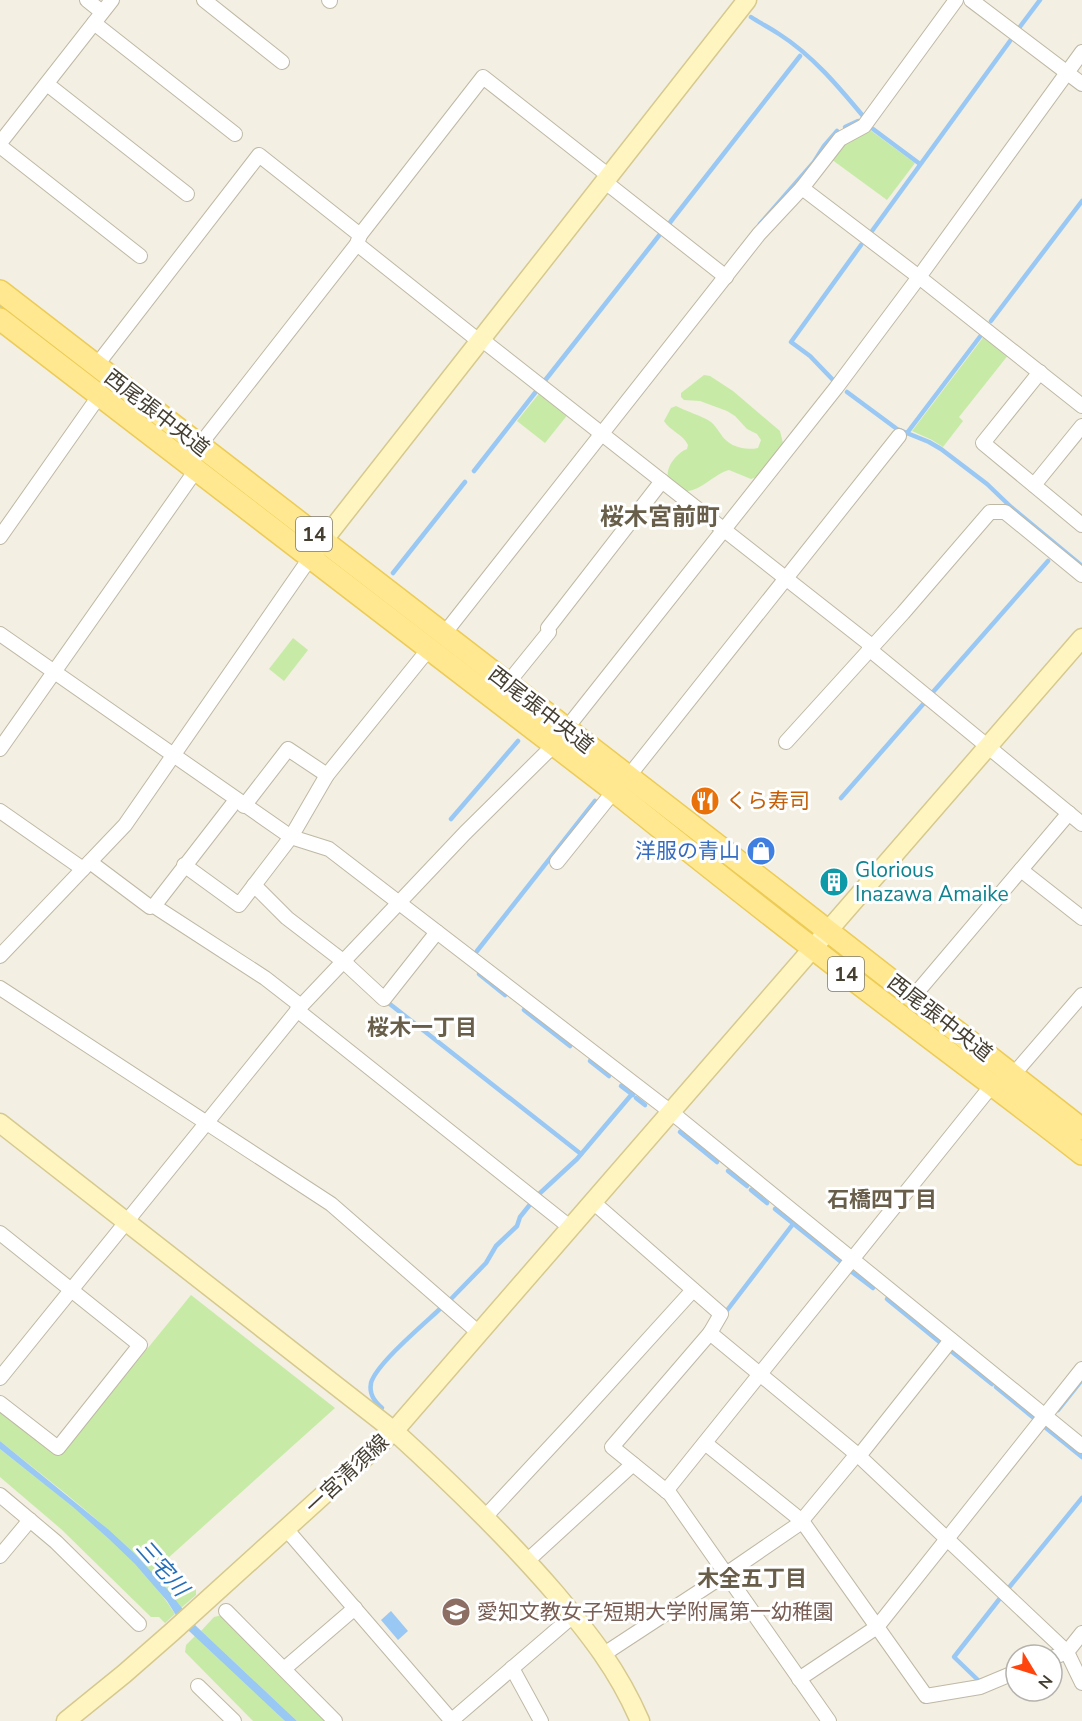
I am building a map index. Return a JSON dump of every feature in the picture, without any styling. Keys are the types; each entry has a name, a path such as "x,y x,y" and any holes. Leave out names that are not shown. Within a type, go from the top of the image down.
{"main road":[{"name":"西尾張中央道","path":"0,291 199,446 428,650 560,737 621,784 828,931 1082,1129"},
{"name":"西尾張中央道","path":"1,323 196,470 444,634 507,684 560,737"},
{"name":"西尾張中央道","path":"621,784 813,949 1082,1154"}],"street":[{"path":"87,0 98,18 235,134"},
{"path":"112,0 0,145 140,256"},
{"path":"204,0 282,62"},
{"path":"0,956 125,825 316,549 747,0"},
{"path":"444,634 759,234 802,188 840,139 864,126 956,0"},
{"path":"971,0 1082,84"},
{"path":"0,1378 299,1008 465,833 560,737 836,388 1082,52"},
{"path":"199,446 483,77 726,277"},
{"path":"47,84 187,194"},
{"path":"96,366 259,155 480,340 786,579 1082,824"},
{"path":"802,188 1082,406"},
{"path":"1040,372 983,443 1082,525"},
{"path":"0,537 99,396"},
{"path":"1034,485 1082,426"},
{"path":"558,862 899,436"},
{"path":"0,749 196,470"},
{"path":"507,684 662,482"},
{"path":"786,742 903,613 990,512 1005,512 1082,575"},
{"path":"0,634 291,837 329,849 672,1112 1082,1446"},
{"path":"0,1123 394,1431 1082,638"},
{"path":"184,866 239,905 291,837 327,775 428,650"},
{"path":"154,906 184,866 288,749 327,775"},
{"path":"0,811 265,978 571,1228"},
{"path":"913,997 1069,813"},
{"path":"1021,870 1082,918"},
{"path":"254,885 286,918 343,961 384,999 437,932"},
{"path":"0,988 331,1204 479,1333"},
{"path":"1013,1076 1082,995"},
{"path":"666,1491 993,1084"},
{"path":"593,1202 721,1314 710,1333 612,1447 670,1494 829,1721"},
{"path":"0,1402 58,1448 140,1345 2,1238"},
{"path":"484,1517 578,1418 693,1290"},
{"path":"710,1333 858,1455 1067,1652 1082,1683"},
{"path":"604,1654 802,1521 951,1340"},
{"path":"799,1679 877,1627 1082,1368"},
{"name":"一宮清須線","path":"66,1721 172,1632 394,1431 462,1493 527,1560 574,1615 604,1654 631,1700 640,1721"},
{"path":"705,1443 802,1521 926,1696 980,1687 1004,1677"},
{"path":"527,1560 633,1464"},
{"path":"0,1495 56,1542 139,1624"},
{"path":"0,1556 30,1520"},
{"path":"287,1530 452,1721 574,1615"},
{"path":"284,1670 355,1608"},
{"path":"226,1611 335,1721"},
{"path":"1064,1653 1082,1633"},
{"path":"512,1668 542,1721"},
{"path":"198,1686 232,1720"}],"green space":[{"path":"870,130 915,163 887,200 831,159 847,142"},
{"path":"985,335 1009,354 959,417 963,421 943,447 912,431"},
{"path":"704,375 710,376 733,391 780,431 783,443 757,477 751,479 729,470 697,488 685,491 668,479 671,463 678,454 687,449 688,445 664,421 671,408 676,406 714,424 723,438 736,446 747,449 758,448 761,440 757,434 747,429 727,411 700,401 684,400 681,397 681,393"},
{"path":"541,391 569,413 545,443 517,421"},
{"path":"293,638 308,650 284,681 269,669"},
{"path":"191,1295 335,1408 167,1559 196,1589 196,1595 181,1608 162,1584 119,1540 0,1441 0,1410 60,1456"},
{"path":"0,1449 117,1546 139,1567 175,1614 165,1623 159,1617 151,1617 61,1529 0,1477"},
{"path":"222,1615 328,1721 297,1721 201,1631 214,1617"},
{"path":"195,1636 285,1721 253,1721 185,1652 186,1645"}],"water":[{"path":"0,1441 109,1530 136,1555 196,1626 297,1721 285,1721 189,1631 135,1564 73,1507 0,1449"},
{"path":"391,1611 408,1631 398,1640 381,1620"}],"waterway":[{"path":"1019,28 1040,0"},
{"path":"751,17 803,51 863,116"},
{"path":"872,231 1010,41"},
{"path":"668,225 800,56"},
{"path":"845,127 858,121"},
{"path":"873,129 920,164"},
{"path":"760,224 814,162 837,131"},
{"path":"991,321 1082,201"},
{"path":"543,383 661,233"},
{"path":"834,381 810,356 791,342 861,245"},
{"path":"0,304 61,352"},
{"path":"907,433 982,334"},
{"path":"96,379 151,422"},
{"path":"474,471 538,389"},
{"path":"847,392 897,429 941,449 987,484 1082,566"},
{"path":"393,573 465,482"},
{"path":"933,692 1048,561"},
{"path":"841,798 925,702"},
{"path":"451,819 518,741"},
{"path":"477,951 595,801"},
{"path":"479,974 505,995"},
{"path":"386,1001 581,1154"},
{"path":"524,1010 570,1046"},
{"path":"590,1061 609,1076"},
{"path":"621,1086 633,1095"},
{"path":"539,1194 577,1159 632,1094"},
{"path":"636,1098 645,1105"},
{"path":"680,1132 717,1162"},
{"path":"728,1171 747,1186"},
{"path":"751,1190 767,1203"},
{"path":"451,1299 486,1263 496,1246 517,1226 520,1217 532,1202"},
{"path":"775,1209 840,1261"},
{"path":"725,1313 793,1224"},
{"path":"852,1272 873,1288"},
{"path":"887,1299 942,1344"},
{"path":"382,1408 371,1394 371,1383 375,1375 402,1344 441,1308"},
{"path":"951,1351 992,1384"},
{"path":"1058,1410 1082,1380"},
{"path":"996,1387 1035,1419"},
{"path":"1046,1428 1082,1457"},
{"path":"1007,1590 1082,1498"},
{"path":"979,1681 954,1657 1001,1597"}],"place":[{"name":"くら寿司","path":"705,801"},
{"name":"洋服の青山","path":"761,851"},
{"name":"Glorious Inazawa Amaike","path":"834,882"},
{"name":"愛知文教女子短期大学附属第一幼稚園","path":"456,1612"}],"district":[{"name":"桜木宮前町","path":"660,517"},
{"name":"桜木一丁目","path":"422,1028"},
{"name":"石橋四丁目","path":"882,1200"},
{"name":"木全五丁目","path":"752,1579"}],"water label":[{"name":"三宅川","path":"162,1568"}]}
